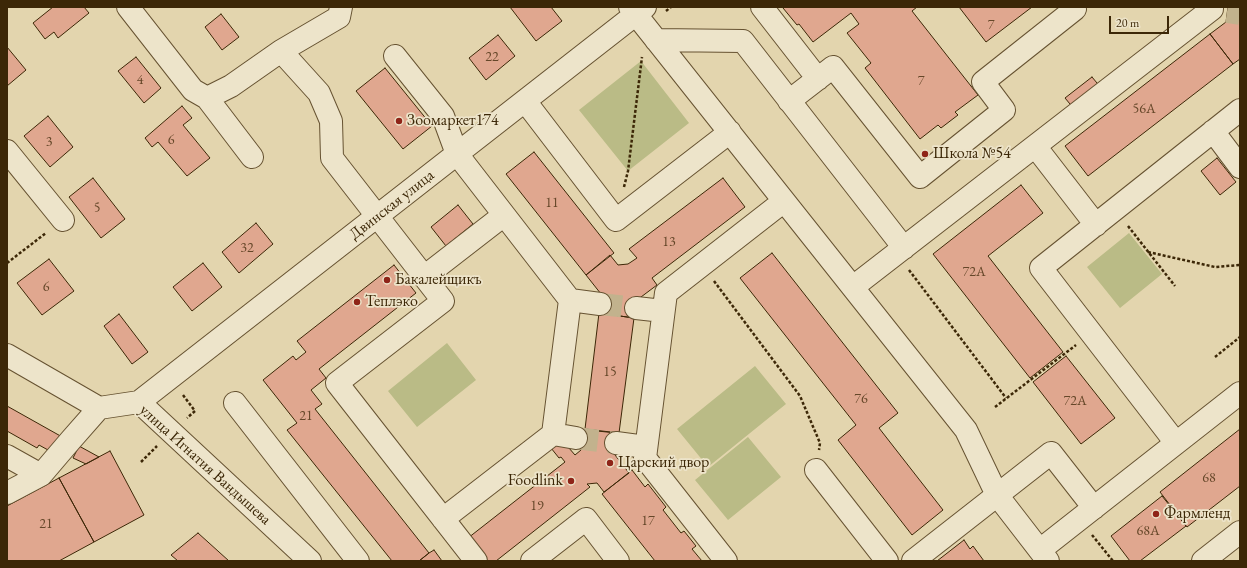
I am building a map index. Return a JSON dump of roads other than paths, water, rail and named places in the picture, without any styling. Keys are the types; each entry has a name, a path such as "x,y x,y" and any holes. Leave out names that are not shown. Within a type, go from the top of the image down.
{"street":[{"path":"128,7 193,90 207,98 252,157"},
{"path":"207,98 231,86 281,51 339,17 341,7"},
{"path":"762,7 818,79"},
{"path":"789,101 833,67 920,177 1004,110 983,82 1075,9 1074,7"},
{"path":"853,287 1035,146 1217,9"},
{"path":"643,19 743,41 900,251"},
{"path":"643,19 784,201 966,430 997,495 1044,555 1087,513 1240,393"},
{"name":"Двинская улица","path":"139,402 525,101 643,19"},
{"path":"281,51 319,93 331,121 332,158 443,302 337,383 476,561"},
{"path":"395,56 443,116 457,154 570,300 600,304"},
{"path":"525,101 616,220 730,132"},
{"path":"1176,443 1041,268 1240,110"},
{"path":"1213,131 1240,167"},
{"path":"1035,146 1096,225"},
{"path":"7,151 63,220"},
{"path":"726,561 645,458 663,311 666,293 784,201"},
{"path":"424,277 504,215"},
{"path":"443,519 553,434 570,300"},
{"path":"636,308 663,311"},
{"path":"7,355 99,408 41,475 7,493"},
{"name":"улица Игнатия Вандышева","path":"99,408 139,402 310,561"},
{"path":"235,403 358,561"},
{"path":"553,434 576,438"},
{"path":"616,443 646,447"},
{"path":"913,561 1051,453 1087,513"},
{"path":"7,456 41,475"},
{"path":"816,470 887,561"},
{"path":"532,561 586,519 618,561"},
{"path":"1203,561 1240,532"}],"tunnel":[{"path":"1227,12 1240,14"},
{"path":"600,304 636,308"},
{"path":"576,438 616,443"}],"place":[{"name":"Зоомаркет174","path":"399,121"},
{"name":"Школа №54","path":"925,154"},
{"name":"Бакалейщикъ","path":"387,280"},
{"name":"Теплэко","path":"357,302"},
{"name":"Царский двор","path":"610,463"},
{"name":"Foodlink","path":"571,481"},
{"name":"Фармленд","path":"1156,514"}]}
